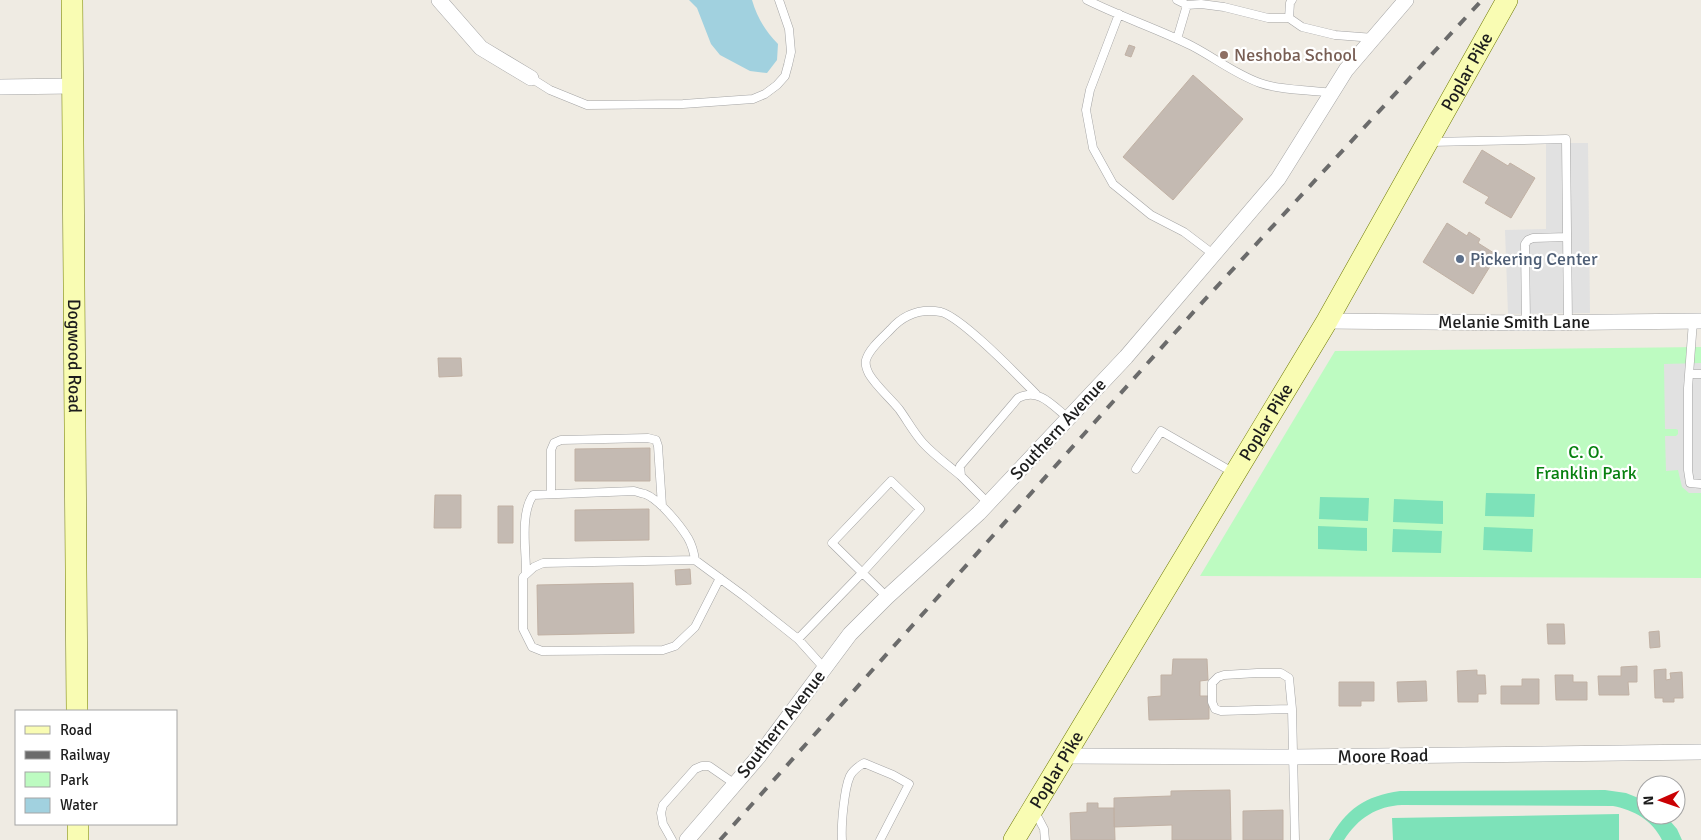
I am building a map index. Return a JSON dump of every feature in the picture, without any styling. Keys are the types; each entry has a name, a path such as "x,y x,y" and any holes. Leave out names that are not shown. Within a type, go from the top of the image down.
{"main road":[{"name":"Dogwood Road","path":"72,0 77,710"},
{"name":"Poplar Pike","path":"1014,840 1327,321 1507,0"},
{"path":"78,825 78,840"}],"street":[{"path":"439,0 481,48 531,78"},
{"name":"Southern Avenue","path":"688,840 759,756 850,634 988,503 1126,357 1278,179 1346,70 1406,0"},
{"path":"0,87 72,86"},
{"name":"Melanie Smith Lane","path":"1327,321 1526,323 1697,321"},
{"name":"Moore Road","path":"1065,756 1293,757 1701,752"}],"lane":[{"path":"531,78 550,90 587,106 683,104 753,98 765,94 777,84 784,76 788,65 790,52 789,29 779,0"},
{"path":"1087,0 1193,47 1230,69 1260,83 1287,89 1332,93"},
{"path":"1177,0 1187,5 1201,4 1224,7 1268,18 1289,18 1302,27 1335,35 1374,38"},
{"path":"1289,18 1290,2 1292,0"},
{"path":"1177,40 1187,5"},
{"path":"1118,14 1090,90 1086,110 1093,148 1113,184 1151,215 1184,232 1213,254"},
{"path":"1427,142 1566,139 1568,323"},
{"path":"1526,323 1525,244 1533,238 1567,237"},
{"path":"988,503 920,440 900,410 870,376 866,360 870,352 897,322 906,315 917,312 941,312 957,320 1002,360 1036,394 1068,418"},
{"path":"1697,321 1689,374 1688,470 1690,483 1701,484"},
{"path":"1689,374 1701,374"},
{"path":"961,476 960,466 1018,398 1026,394 1036,394"},
{"path":"1136,469 1161,431 1235,474"},
{"path":"552,494 551,450 554,443 562,440 648,438 656,440 658,446 662,506"},
{"path":"798,639 862,573 920,509 891,481 832,543 862,573 887,597"},
{"path":"526,572 525,512 528,502 534,495 634,491 646,494 662,506 689,539 695,560"},
{"path":"720,578 695,627 675,646 658,650 542,651 532,647 523,629 523,577 526,572 543,563 695,560 720,578 798,639 825,669"},
{"path":"1292,709 1221,711 1215,709 1212,702 1212,683 1218,677 1224,676 1281,673 1289,678 1292,709 1295,840"},
{"path":"842,840 850,776 857,767 864,763 909,784 880,840"},
{"path":"672,840 663,824 661,813 663,805 695,769 709,766 735,784"},
{"path":"1033,809 1044,829 1045,840"}],"green space":[{"name":"C. O. Franklin Park","path":"1701,347 1701,578 1200,576 1335,351"},
{"path":"1486,493 1535,494 1534,517 1485,516"},
{"path":"1320,497 1369,498 1368,521 1319,519"},
{"path":"1394,499 1443,501 1443,524 1393,522"},
{"path":"1318,526 1367,528 1367,551 1318,549"},
{"path":"1484,527 1533,529 1532,552 1483,550"},
{"path":"1393,529 1442,531 1441,553 1392,552"},
{"path":"1605,790 1626,793 1636,797 1636,814 1613,806 1402,805 1384,808 1369,815 1355,825 1344,840 1329,840 1342,820 1358,806 1377,796 1400,791"},
{"path":"1619,814 1619,840 1393,840 1392,818"},
{"path":"1651,825 1674,825 1682,840 1662,840"}],"shaded area":[{"path":"1546,143 1588,143 1590,313 1508,314 1505,230 1546,229"},
{"path":"1701,363 1701,493 1689,493 1682,487 1678,470 1666,471 1665,436 1676,436 1678,430 1665,429 1664,364"}],"water":[{"path":"689,0 752,0 762,24 778,44 777,60 767,73 750,71 720,55 711,44 697,8"}],"building":[{"path":"1129,45 1135,47 1131,57 1125,55"},
{"path":"1193,75 1243,119 1173,200 1123,157"},
{"path":"1482,150 1508,166 1510,163 1535,178 1511,218 1485,203 1489,197 1463,182"},
{"name":"Pickering Center","path":"1447,223 1467,236 1469,232 1480,239 1478,243 1497,255 1473,294 1423,262"},
{"path":"438,358 461,358 462,376 439,377"},
{"path":"650,448 650,481 575,481 575,449"},
{"path":"435,495 461,495 461,528 434,528"},
{"path":"498,506 513,506 513,543 498,543"},
{"path":"649,509 649,540 575,541 575,510"},
{"path":"690,569 691,584 676,585 675,570"},
{"path":"633,583 634,633 538,635 537,585"},
{"path":"1547,624 1564,624 1565,644 1548,644"},
{"path":"1659,631 1660,647 1650,648 1649,632"},
{"path":"1173,659 1207,659 1208,680 1200,681 1200,696 1209,696 1209,719 1149,720 1148,697 1161,696 1161,675 1172,675"},
{"path":"1637,666 1637,682 1628,682 1629,695 1599,695 1598,676 1621,676 1621,667"},
{"path":"1666,669 1666,680 1671,679 1670,673 1682,672 1683,698 1674,698 1674,702 1663,702 1663,698 1655,698 1654,670"},
{"path":"1477,670 1477,675 1485,675 1486,694 1478,694 1478,702 1458,702 1457,671"},
{"path":"1555,675 1573,675 1573,682 1587,682 1587,700 1556,700"},
{"path":"1522,679 1539,679 1539,704 1501,704 1501,686 1522,686"},
{"path":"1426,681 1427,701 1398,702 1397,682"},
{"path":"1339,682 1374,682 1374,701 1361,701 1361,706 1339,706"},
{"path":"1230,790 1231,840 1172,840 1172,825 1114,827 1114,798 1171,796 1171,791"},
{"path":"1087,803 1098,803 1098,808 1114,808 1115,840 1071,840 1070,813 1087,812"},
{"path":"1283,810 1283,840 1243,840 1243,811"}],"railway":[{"path":"720,840 1198,307 1482,0"}],"place":[{"name":"Neshoba School","path":"1224,55"},
{"name":"Pickering Center","path":"1460,259"}]}
